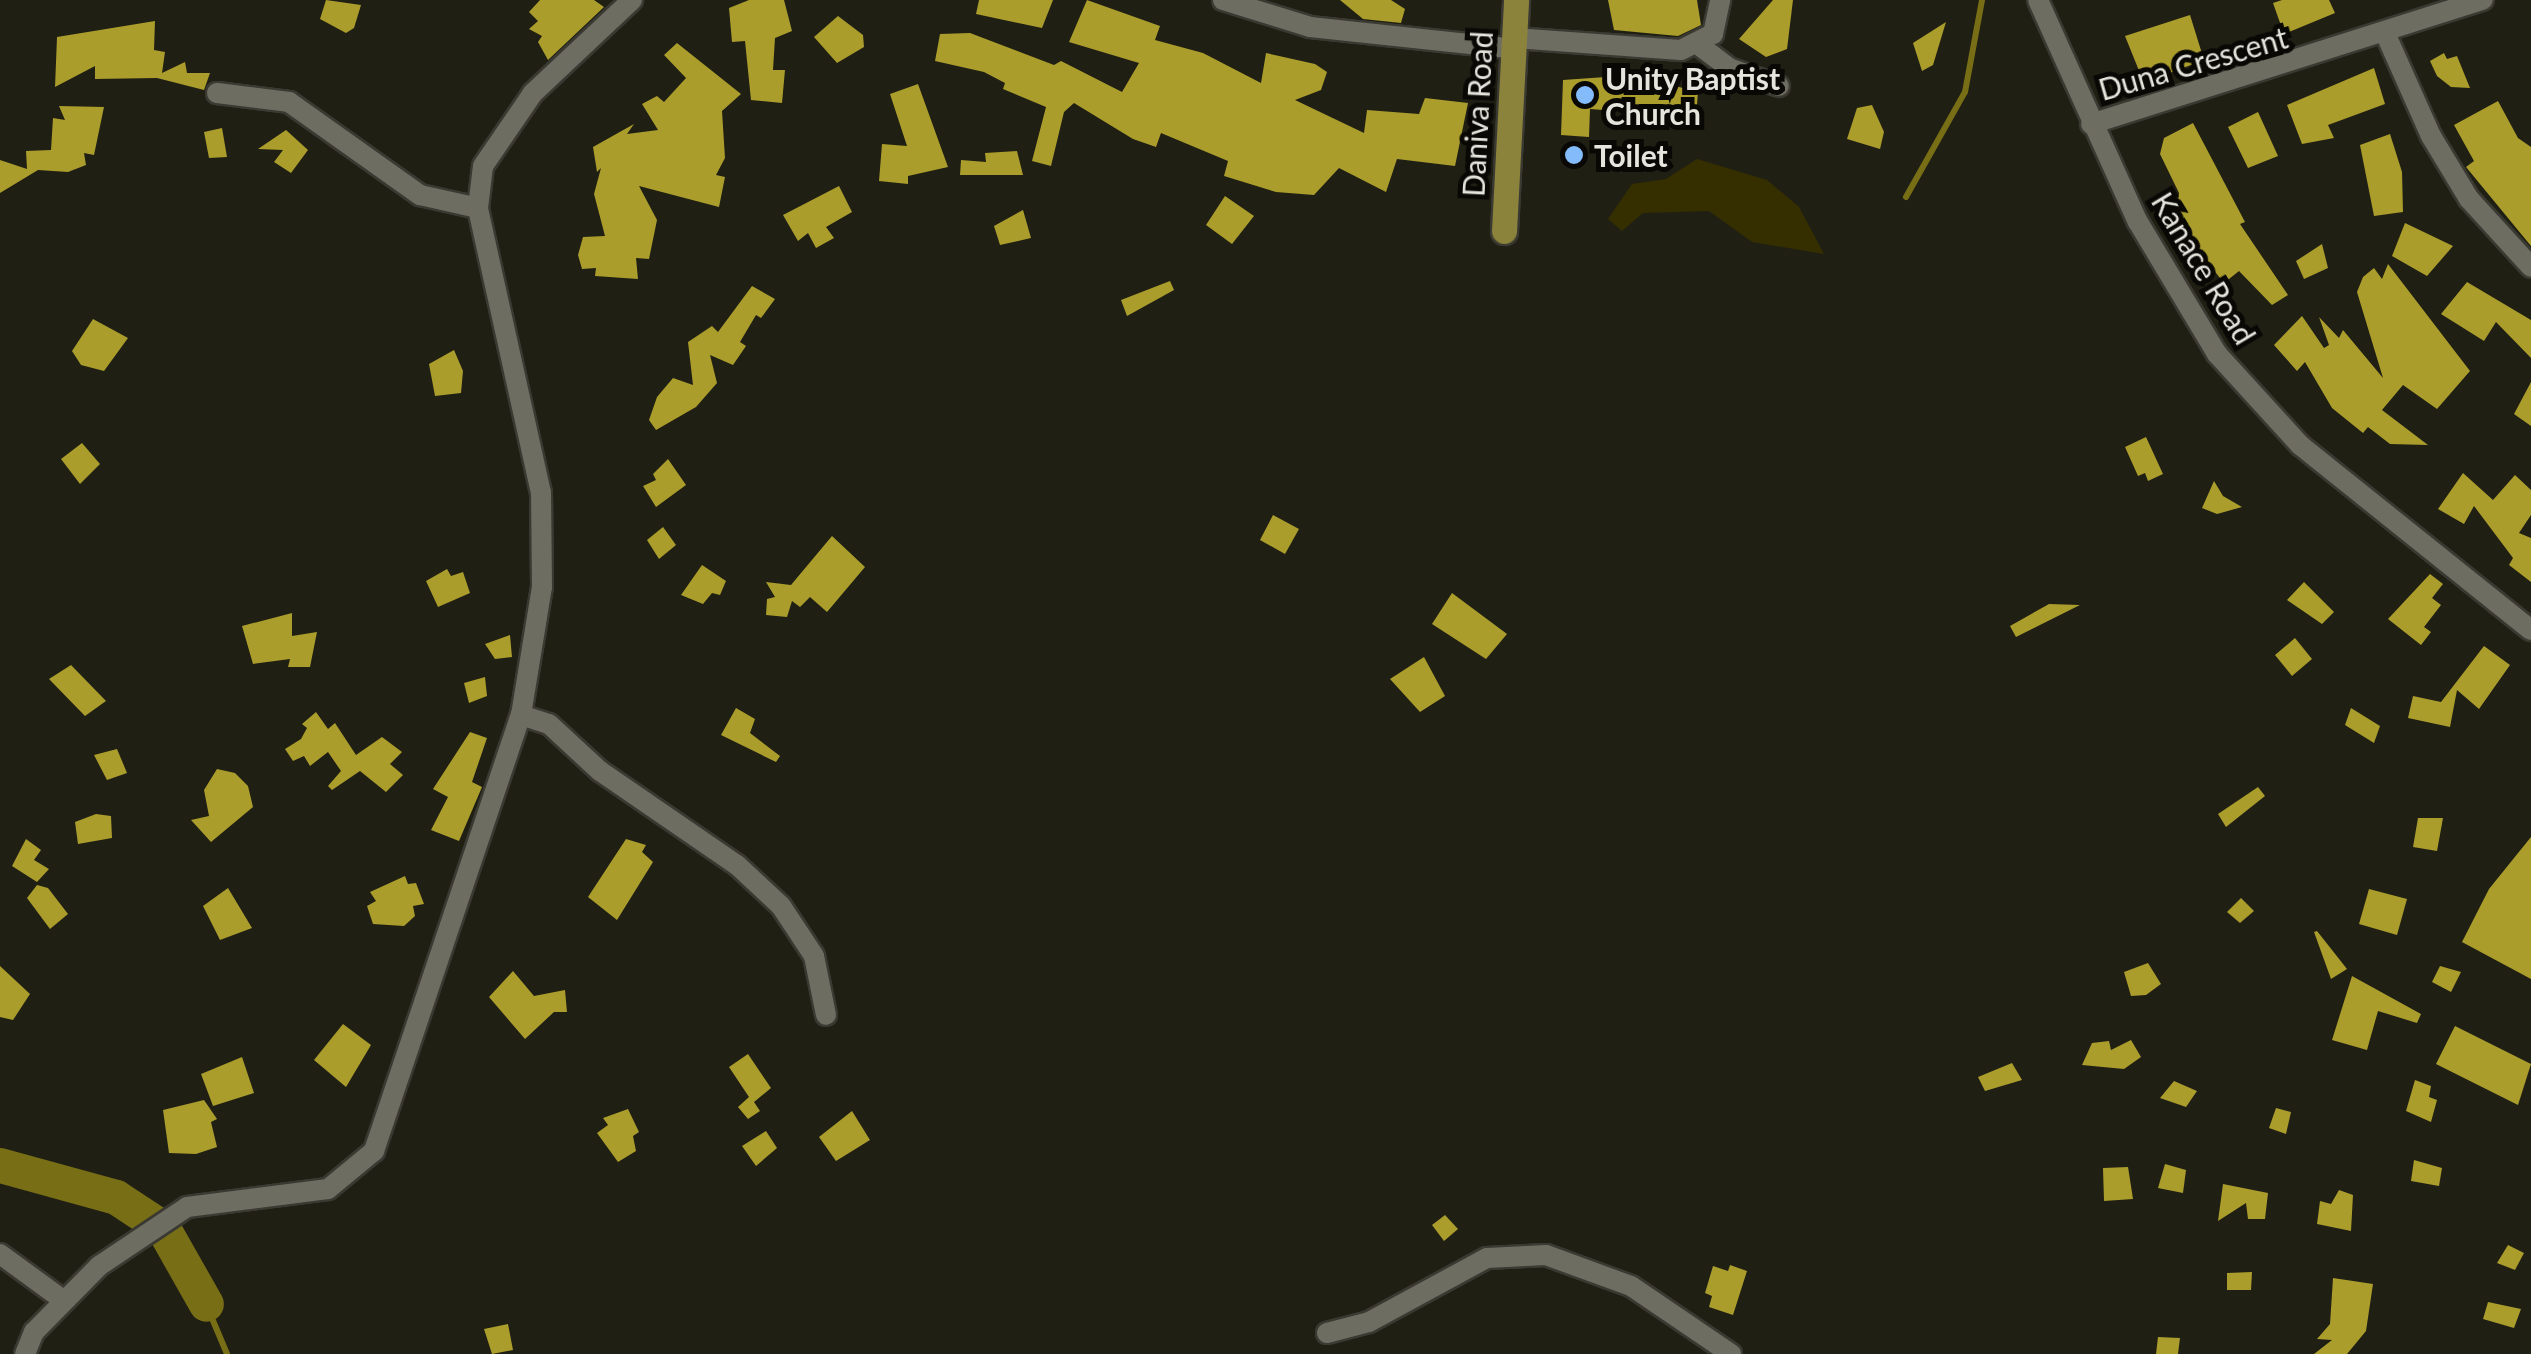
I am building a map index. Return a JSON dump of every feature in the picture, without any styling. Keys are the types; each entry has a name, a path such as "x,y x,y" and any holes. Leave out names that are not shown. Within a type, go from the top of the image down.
{"main road":[{"name":"Daniva Road","path":"1504,230 1516,0"}],"street":[{"path":"25,1354 64,1300 140,1236 187,1207 328,1189 374,1151 521,715 542,587 541,494 478,208 483,166 510,122 632,0"},
{"path":"1222,0 1310,27 1514,44 1681,50 1700,46 1713,34 1720,0"},
{"name":"Kanace Road","path":"2038,0 2138,222 2217,354 2300,445 2531,630"},
{"name":"Duna Crescent","path":"2091,124 2386,35 2483,0"},
{"path":"2386,35 2431,136 2468,199 2531,267"},
{"path":"1700,46 1729,68 1780,86"},
{"path":"217,93 289,102 420,195 478,208"},
{"path":"521,715 550,724 644,805 738,865 781,906 814,956 826,1015"},
{"path":"0,1254 64,1300"},
{"path":"1326,1333 1369,1322 1486,1258 1546,1256 1631,1286 1731,1354"}],"shaded area":[{"path":"1697,159 1767,180 1799,207 1824,254 1752,242 1709,211 1643,213 1622,231 1608,219 1632,184 1666,179"}],"building":[{"path":"326,0 361,5 354,28 346,33 320,19"},
{"path":"540,0 594,0 604,7 548,60 538,42 542,36 529,29 538,21 529,12"},
{"path":"749,0 784,0 792,31 775,38 773,70 785,70 782,103 751,100 745,41 732,42 729,8"},
{"path":"979,0 1053,0 1042,28 976,14"},
{"path":"1087,0 1160,26 1155,40 1203,53 1261,83 1266,53 1315,64 1327,72 1321,90 1295,100 1364,133 1367,110 1419,114 1425,98 1468,103 1455,166 1397,159 1386,192 1339,168 1314,195 1276,192 1224,176 1228,161 1161,133 1156,147 1133,139 1074,103 1064,112 1051,166 1032,161 1046,107 1003,89 1005,83 984,72 935,61 940,34 970,33 1054,65 1061,61 1122,92 1139,63 1069,42"},
{"path":"1340,0 1391,0 1405,9 1401,23 1363,19"},
{"path":"1608,0 1697,0 1701,25 1678,36 1614,30"},
{"path":"1773,0 1793,0 1787,49 1766,57 1739,39"},
{"path":"2329,0 2335,13 2284,34 2273,3"},
{"path":"2190,15 2204,60 2144,83 2125,36"},
{"path":"838,16 863,35 864,47 837,63 814,37"},
{"path":"155,21 154,50 165,52 162,73 185,62 187,73 210,73 204,90 157,78 95,79 95,66 55,87 57,37"},
{"path":"1946,22 1933,65 1922,71 1913,43"},
{"path":"677,43 741,94 722,111 725,158 716,175 725,177 719,207 639,186 657,220 649,259 636,258 638,279 595,276 596,268 582,269 578,255 583,237 605,236 594,194 601,168 597,172 593,147 634,124 627,134 658,130 642,104 657,96 664,102 686,78 664,55"},
{"path":"2444,53 2447,59 2457,56 2470,88 2451,87 2437,76 2430,61"},
{"path":"2374,68 2385,104 2328,125 2334,138 2302,144 2287,105"},
{"path":"1634,75 1698,92 1696,117 1590,109 1589,137 1561,135 1563,80"},
{"path":"918,84 948,167 908,176 908,184 879,181 882,144 907,146 890,94"},
{"path":"2498,101 2518,138 2531,147 2531,246 2466,167 2474,161 2454,125"},
{"path":"1872,105 1884,132 1880,149 1847,139 1857,108"},
{"path":"59,106 104,107 94,155 84,153 86,165 68,172 38,170 0,193 0,160 27,169 26,151 51,150 53,118 65,120"},
{"path":"2258,112 2278,156 2248,168 2228,127"},
{"path":"2193,123 2245,222 2240,224 2288,295 2272,305 2239,271 2224,283 2176,223 2179,193 2160,154 2164,138"},
{"path":"222,128 227,157 209,158 204,132"},
{"path":"286,130 308,150 291,173 274,162 283,150 258,149"},
{"path":"2390,134 2402,172 2403,212 2374,216 2360,145"},
{"path":"1017,151 1023,175 960,175 961,160 986,162 985,153"},
{"path":"839,186 852,212 826,227 834,238 816,248 808,233 798,241 783,215"},
{"path":"1225,196 1254,216 1232,244 1206,225"},
{"path":"1023,210 1031,238 1000,245 994,226"},
{"path":"2405,223 2453,246 2427,276 2392,256"},
{"path":"2322,244 2328,268 2304,279 2296,261"},
{"path":"2388,264 2470,371 2437,409 2403,385 2382,410 2428,445 2390,444 2368,427 2363,433 2332,408 2305,362 2297,371 2274,345 2302,316 2324,348 2329,345 2319,317 2339,338 2343,330 2383,378 2357,292 2363,277 2374,268 2382,279"},
{"path":"1170,281 1174,290 1127,316 1121,300"},
{"path":"2467,282 2531,320 2531,358 2496,322 2484,341 2441,314"},
{"path":"752,286 775,299 761,318 756,315 740,342 746,346 733,365 710,355 717,383 696,407 656,430 649,420 657,397 673,378 693,385 688,342 712,326 718,332"},
{"path":"93,319 128,338 104,371 81,365 72,351"},
{"path":"454,350 463,371 461,393 435,396 429,364"},
{"path":"2531,382 2531,426 2514,414"},
{"path":"2146,437 2163,474 2148,481 2145,473 2138,476 2125,447"},
{"path":"82,443 100,464 80,484 61,459"},
{"path":"668,459 686,485 656,507 643,486 656,480 653,474"},
{"path":"2463,473 2493,500 2515,475 2531,490 2531,515 2519,533 2531,538 2531,582 2509,565 2513,558 2474,506 2464,524 2438,509"},
{"path":"2214,481 2223,496 2242,507 2217,514 2202,508"},
{"path":"1273,515 1299,529 1285,554 1260,540"},
{"path":"663,527 676,545 659,559 647,540"},
{"path":"832,536 865,567 827,612 810,597 800,607 792,601 787,617 766,615 767,599 775,597 766,582 791,585"},
{"path":"702,565 726,581 720,595 712,593 703,604 681,595"},
{"path":"447,569 451,576 463,572 470,593 438,607 426,581"},
{"path":"2430,574 2443,584 2432,598 2441,605 2424,627 2431,632 2421,645 2388,619"},
{"path":"2304,582 2334,612 2322,624 2287,600"},
{"path":"1452,593 1507,634 1486,659 1432,624"},
{"path":"2049,604 2080,605 2016,637 2010,626"},
{"path":"292,613 292,636 317,632 310,667 288,667 290,659 253,664 242,626"},
{"path":"510,635 512,657 495,659 485,644"},
{"path":"2295,638 2312,659 2292,676 2275,655"},
{"path":"2484,646 2510,665 2479,709 2457,690 2450,727 2408,718 2413,696 2441,702"},
{"path":"1424,657 1445,696 1420,712 1390,679"},
{"path":"71,665 106,701 85,716 49,679"},
{"path":"485,677 487,696 469,703 464,683"},
{"path":"736,708 755,719 750,733 780,756 776,762 721,735"},
{"path":"2351,708 2380,726 2374,743 2345,725"},
{"path":"316,712 328,729 335,723 356,755 382,737 402,752 390,764 403,775 386,792 360,771 332,790 328,786 341,771 328,752 310,766 304,756 293,761 285,749 301,739 307,728 302,724"},
{"path":"470,732 487,738 472,782 482,787 459,841 431,830 448,797 433,789"},
{"path":"117,749 127,773 107,780 94,755"},
{"path":"217,769 235,773 248,786 253,807 211,842 191,820 209,816 204,790"},
{"path":"2258,787 2265,796 2226,827 2218,814"},
{"path":"96,814 111,816 112,838 78,844 75,822"},
{"path":"2418,818 2443,818 2437,851 2413,847"},
{"path":"2531,837 2531,979 2462,942 2489,889"},
{"path":"26,839 41,850 34,860 49,869 37,882 12,866"},
{"path":"626,839 646,845 642,852 653,862 617,920 588,897"},
{"path":"405,876 408,884 416,883 424,904 413,906 415,916 404,926 373,924 367,906 376,901 370,892"},
{"path":"37,885 48,888 68,914 50,929 27,898"},
{"path":"228,888 252,928 220,940 203,906"},
{"path":"2369,889 2407,899 2397,935 2359,924"},
{"path":"2241,898 2254,911 2240,923 2227,912"},
{"path":"2314,932 2347,969 2331,979"},
{"path":"2148,963 2161,984 2146,995 2131,996 2124,972"},
{"path":"0,966 30,994 13,1020 0,1017"},
{"path":"2440,966 2461,972 2451,992 2432,982"},
{"path":"513,971 534,996 565,990 567,1012 554,1012 525,1039 489,997"},
{"path":"2352,976 2421,1014 2417,1023 2378,1011 2367,1050 2332,1040"},
{"path":"343,1024 371,1045 346,1087 314,1060"},
{"path":"2455,1026 2531,1064 2518,1105 2436,1064"},
{"path":"2131,1040 2141,1057 2124,1069 2082,1065 2092,1043 2109,1041 2111,1050"},
{"path":"748,1054 771,1088 754,1102 760,1111 748,1119 738,1107 749,1097 729,1067"},
{"path":"242,1057 254,1093 213,1106 201,1074"},
{"path":"2012,1063 2022,1080 1985,1091 1978,1077"},
{"path":"2415,1080 2431,1086 2429,1097 2437,1100 2431,1122 2406,1111"},
{"path":"2174,1081 2197,1091 2186,1107 2160,1098"},
{"path":"204,1100 217,1119 211,1122 217,1147 196,1154 169,1153 163,1110"},
{"path":"2276,1108 2291,1112 2286,1134 2269,1128"},
{"path":"628,1109 639,1132 633,1136 636,1151 618,1162 597,1133 608,1125 603,1118"},
{"path":"852,1111 870,1140 836,1161 819,1137"},
{"path":"766,1131 777,1148 756,1166 742,1146"},
{"path":"2414,1160 2442,1168 2439,1186 2411,1181"},
{"path":"2165,1164 2186,1170 2183,1193 2158,1188"},
{"path":"2128,1167 2133,1199 2104,1201 2103,1168"},
{"path":"2223,1184 2268,1193 2265,1219 2248,1219 2246,1203 2218,1221"},
{"path":"2339,1190 2353,1195 2351,1231 2317,1224 2320,1201 2331,1204"},
{"path":"1445,1215 1458,1229 1444,1241 1432,1225"},
{"path":"2508,1245 2524,1253 2515,1270 2497,1263"},
{"path":"1730,1265 1747,1271 1733,1315 1709,1307 1712,1296 1705,1293 1713,1266 1728,1271"},
{"path":"2252,1272 2251,1290 2227,1290 2227,1273"},
{"path":"2333,1278 2373,1284 2366,1331 2347,1354 2314,1354 2332,1340 2317,1339 2330,1324"},
{"path":"2488,1302 2521,1309 2514,1328 2483,1319"},
{"path":"508,1324 513,1350 492,1354 484,1329"},
{"path":"2158,1337 2180,1338 2178,1354 2156,1354"}],"waterway":[{"path":"1906,197 1965,92 1982,0"},
{"path":"0,1165 116,1197 163,1228 206,1304"},
{"path":"206,1304 227,1354"}],"place":[{"name":"Unity Baptist Church","path":"1585,95"},
{"name":"Toilet","path":"1574,155"}]}
